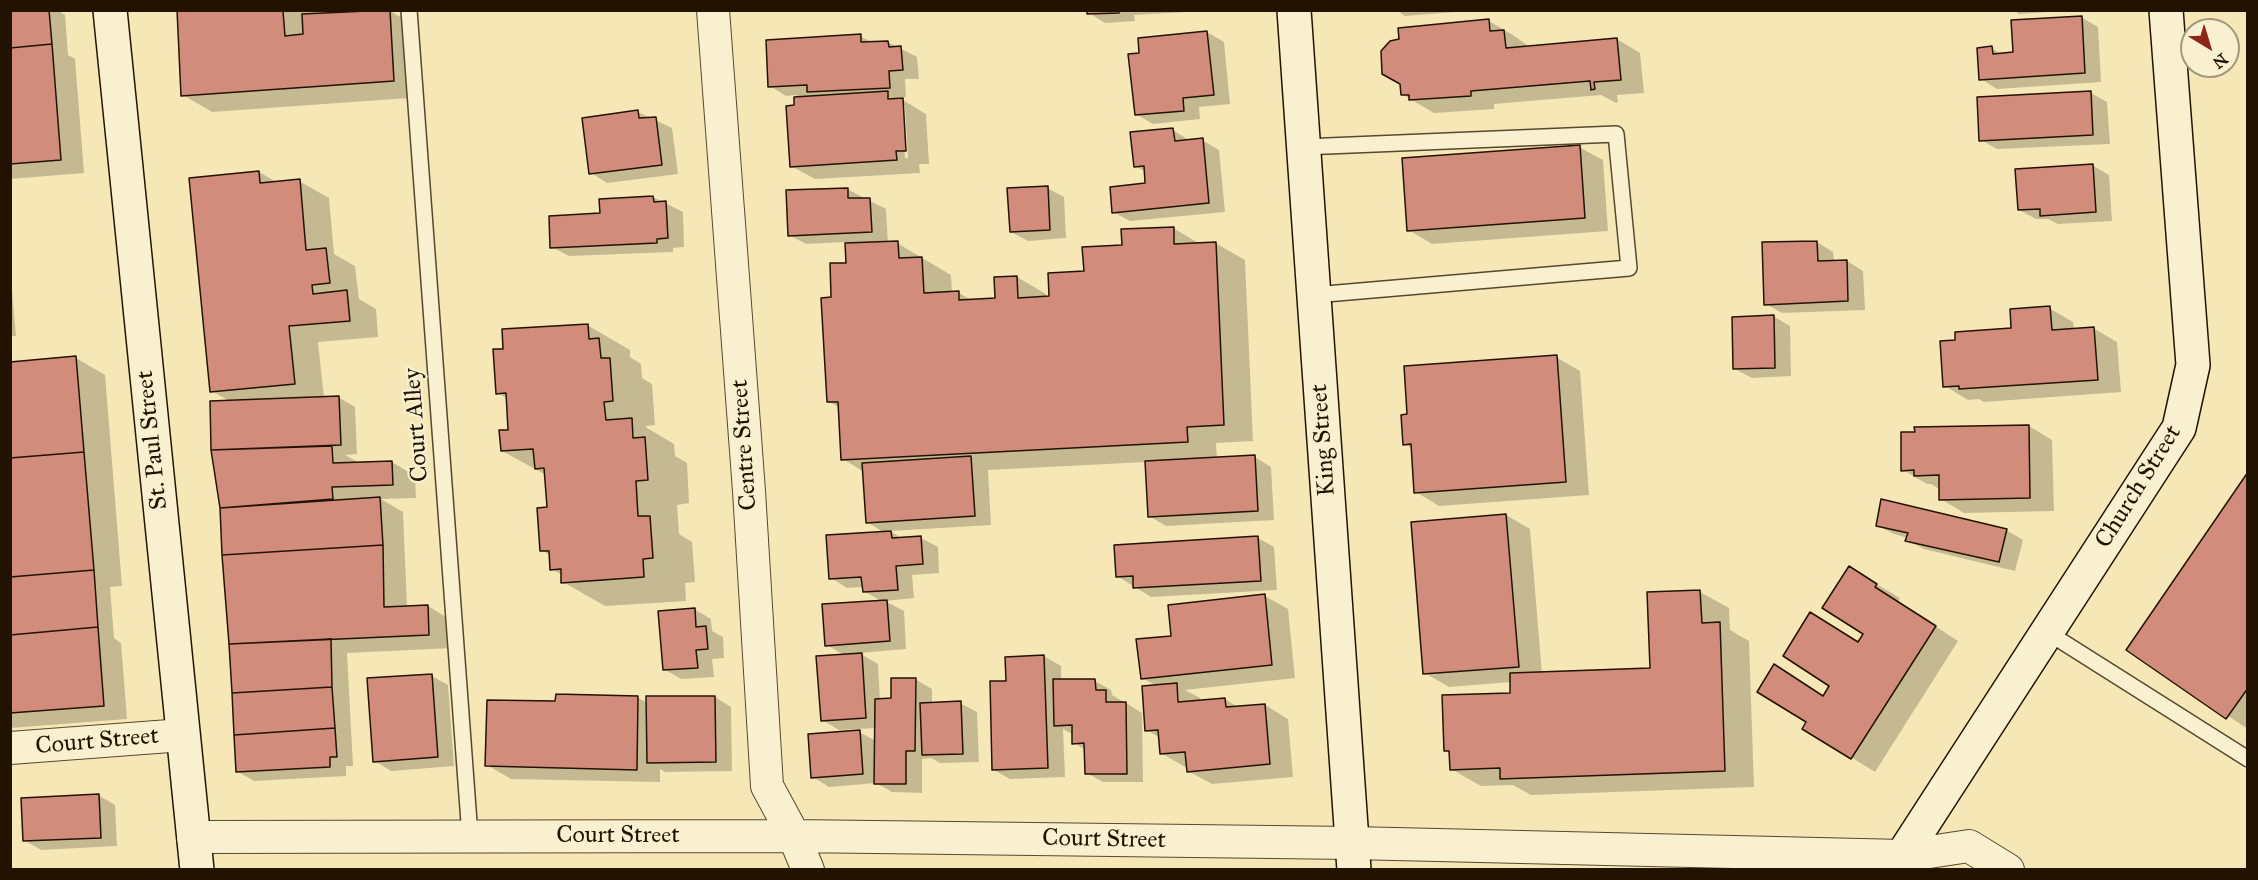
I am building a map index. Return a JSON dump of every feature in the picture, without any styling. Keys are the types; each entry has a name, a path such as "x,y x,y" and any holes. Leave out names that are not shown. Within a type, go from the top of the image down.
{"street":[{"name":"St. Paul Street","path":"110,10 197,870"},
{"name":"Centre Street","path":"713,10 749,491 767,786 794,836 808,870"},
{"name":"King Street","path":"1294,10 1353,856"},
{"name":"Church Street","path":"1898,863 2179,428 2193,365 2166,10"},
{"name":"Court Street","path":"10,748 183,735"},
{"name":"Court Street","path":"193,837 794,836 1353,856 1898,863 1969,846 2008,870"}],"lane":[{"name":"Court Alley","path":"409,10 470,836"},
{"path":"1303,147 1616,134 1629,268 1314,296"},
{"path":"2048,632 2247,759"}],"building":[{"path":"10,10 49,10 52,44 10,48"},
{"path":"177,10 298,10 283,11 285,36 303,34 302,14 390,10 394,81 181,96"},
{"path":"1087,10 1119,10 1119,13 1087,14"},
{"path":"2082,16 2085,73 1979,80 1977,48 1992,46 1993,54 2013,52 2011,20"},
{"path":"1489,19 1490,31 1504,30 1506,48 1617,38 1621,80 1594,82 1595,89 1591,90 1590,81 1471,91 1471,96 1409,100 1409,95 1401,95 1400,84 1382,74 1381,51 1390,41 1399,39 1398,28"},
{"path":"1207,31 1214,95 1183,98 1184,111 1135,115 1128,54 1139,53 1138,38"},
{"path":"861,34 861,42 888,41 889,47 901,46 903,70 889,71 890,88 807,92 807,85 768,87 766,40"},
{"path":"52,44 61,160 10,164 10,48"},
{"path":"888,91 888,99 903,98 906,151 896,151 897,160 790,167 786,106 794,105 794,97"},
{"path":"2091,91 2093,135 1979,141 1977,97"},
{"path":"638,110 639,118 656,117 662,165 589,174 582,118"},
{"path":"1173,128 1175,141 1203,138 1209,203 1112,213 1110,187 1145,183 1144,166 1134,167 1130,132"},
{"path":"1580,145 1585,218 1407,231 1402,158"},
{"path":"2093,164 2096,212 2040,216 2040,209 2018,210 2015,169"},
{"path":"259,171 260,183 300,179 306,250 326,248 330,283 312,285 313,294 347,290 350,321 289,326 295,384 210,392 189,178"},
{"path":"1048,186 1050,230 1010,232 1007,188"},
{"path":"848,188 848,198 870,198 872,232 788,236 786,190"},
{"path":"653,196 654,202 666,201 668,238 657,239 657,243 550,248 549,216 600,213 599,199"},
{"path":"1174,227 1174,244 1216,242 1224,425 1187,427 1188,442 841,460 838,402 827,402 821,298 831,297 830,263 846,263 845,243 898,241 899,258 922,257 924,293 959,291 959,300 995,298 994,277 1017,276 1018,298 1049,296 1048,273 1084,271 1082,247 1122,245 1121,229"},
{"path":"1817,241 1818,261 1847,260 1848,301 1764,305 1762,242"},
{"path":"2050,306 2052,330 2094,327 2098,380 1959,389 1959,386 1943,387 1940,341 1955,340 1955,332 2011,328 2010,309"},
{"path":"1774,315 1775,368 1733,369 1732,317"},
{"path":"588,324 589,339 599,338 601,358 610,358 613,401 604,402 606,420 632,418 633,438 645,437 648,480 636,481 638,516 650,516 653,558 643,559 644,577 561,583 561,569 550,570 549,551 540,551 537,508 547,507 544,468 535,469 533,449 501,451 499,430 508,430 506,393 496,394 493,349 503,349 502,329"},
{"path":"1557,355 1566,482 1414,493 1411,444 1403,445 1401,415 1407,414 1404,366"},
{"path":"76,356 84,452 10,458 10,362"},
{"path":"339,396 341,445 211,450 210,401"},
{"path":"2029,425 2030,498 1939,500 1939,475 1914,476 1914,470 1901,471 1901,432 1915,432 1914,427"},
{"path":"332,446 333,463 392,461 393,485 332,487 333,499 220,508 211,450"},
{"path":"84,452 94,570 10,577 10,458"},
{"path":"1255,455 1258,511 1148,517 1145,461"},
{"path":"971,456 975,516 866,523 862,463"},
{"path":"2248,472 2248,688 2226,719 2126,650"},
{"path":"380,497 383,545 222,555 220,508"},
{"path":"1881,499 2007,529 1999,562 1905,541 1908,533 1876,526"},
{"path":"1506,514 1519,667 1423,674 1411,522"},
{"path":"891,531 892,538 921,536 923,564 896,566 898,590 863,592 861,577 829,579 826,535"},
{"path":"1258,536 1261,581 1133,588 1133,576 1116,577 1114,545"},
{"path":"383,545 384,607 428,605 429,635 229,644 222,555"},
{"path":"1849,566 1877,584 1875,587 1936,626 1851,759 1802,729 1806,722 1757,692 1774,664 1823,696 1829,686 1783,656 1810,612 1858,642 1863,634 1822,608"},
{"path":"94,570 98,627 10,635 10,577"},
{"path":"1700,590 1702,623 1720,622 1725,771 1500,779 1500,768 1450,770 1449,751 1444,751 1442,695 1510,693 1510,673 1650,668 1647,592"},
{"path":"1265,594 1272,665 1141,679 1136,639 1171,636 1168,605"},
{"path":"887,600 890,641 825,646 822,604"},
{"path":"695,608 696,627 706,626 708,649 696,650 698,668 663,670 658,611"},
{"path":"98,627 104,706 10,713 10,635"},
{"path":"331,639 332,687 232,693 229,644"},
{"path":"862,653 866,718 821,721 816,656"},
{"path":"1044,655 1048,768 992,770 990,681 1006,681 1005,657"},
{"path":"432,674 438,757 373,762 367,678"},
{"path":"891,678 916,678 915,751 906,751 906,784 874,784 875,699 891,698"},
{"path":"1053,679 1095,679 1096,690 1106,690 1106,702 1126,702 1127,774 1085,774 1084,743 1072,744 1072,725 1054,726"},
{"path":"1177,683 1178,702 1225,698 1226,707 1265,704 1270,764 1187,772 1185,752 1160,754 1158,730 1145,731 1142,686"},
{"path":"332,687 335,728 234,735 232,693"},
{"path":"556,694 638,696 637,770 485,766 487,700 555,701"},
{"path":"646,696 715,696 716,762 647,763"},
{"path":"961,701 963,754 922,755 920,703"},
{"path":"335,728 337,757 330,757 330,767 236,772 234,735"},
{"path":"860,730 863,774 811,778 808,734"},
{"path":"99,794 101,838 23,841 21,798"}]}
